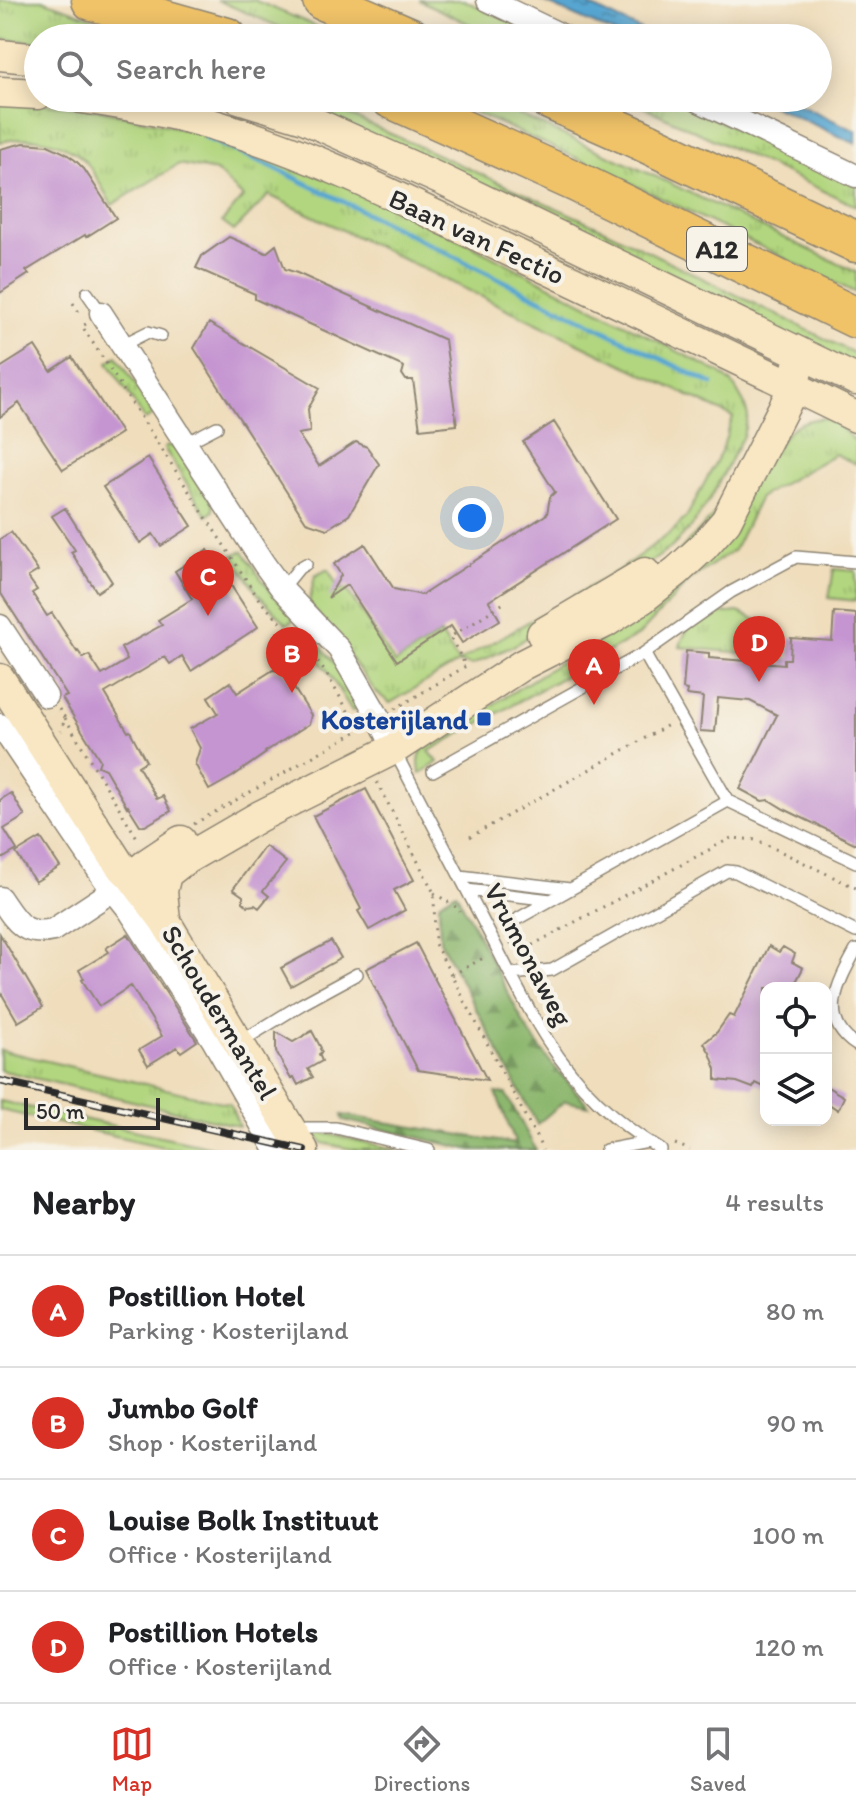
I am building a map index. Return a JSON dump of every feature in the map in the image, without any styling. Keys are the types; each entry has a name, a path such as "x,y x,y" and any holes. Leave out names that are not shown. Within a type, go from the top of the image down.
{"highway":[{"path":"92,0 177,24"},
{"path":"160,0 218,24"},
{"path":"323,0 379,24"},
{"name":"A12","path":"422,112 634,209 856,318"},
{"name":"A12","path":"578,112 856,242"}],"street":[{"path":"488,0 538,24"},
{"path":"0,55 24,58"},
{"path":"0,92 24,93"},
{"name":"Baan van Fectio","path":"165,112 226,128 365,183 856,417"},
{"name":"Baan van Fectio","path":"284,112 442,180 856,380"},
{"path":"722,112 856,176"},
{"path":"101,313 282,589 339,649 386,733"},
{"path":"0,898 21,926 35,932 53,930 174,845 617,615 643,598 703,547 726,521 800,353"},
{"name":"Schoudermantel","path":"0,626 24,713"},
{"name":"Schoudermantel","path":"0,679 119,864 130,873 165,921 239,1043 304,1139"},
{"name":"Schoudermantel","path":"24,713 41,716 132,858 129,910 205,1027 276,1150"},
{"path":"165,921 162,891 166,874 386,733"},
{"path":"130,873 166,874"}],"lane":[{"path":"87,293 101,313"},
{"path":"122,345 148,332 161,336"},
{"path":"186,443 217,427"},
{"path":"433,771 644,653 731,592 796,557 856,562"},
{"path":"282,589 306,564"},
{"path":"644,653 728,801 856,862"},
{"name":"Vrumonaweg","path":"386,733 467,890 494,952 511,974 548,1042 606,1109 648,1142 664,1145"},
{"path":"519,918 728,801"},
{"path":"511,974 552,970 727,871 736,872 856,932"},
{"path":"460,876 571,889"},
{"path":"467,890 552,900"},
{"path":"856,950 837,987 834,1008 841,1030 856,1045"},
{"path":"239,1043 357,974"},
{"path":"304,1139 336,1128 429,1150"},
{"path":"606,1150 648,1142"}],"path":[{"path":"184,829 386,733 466,666 450,637 507,601"},
{"path":"24,713 55,702 65,718 130,873"},
{"path":"57,742 65,718"},
{"path":"470,837 681,719"},
{"path":"375,779 434,893 435,944 543,1150"},
{"path":"434,893 459,909 466,922"},
{"path":"452,975 519,939 519,918"},
{"path":"480,949 494,952"},
{"path":"664,1145 690,1150"}],"green space":[{"path":"0,0 42,0 110,24 24,24 24,41 0,39"},
{"path":"217,0 254,0 311,24 273,24"},
{"path":"419,0 464,0 515,24 469,24"},
{"path":"0,101 24,103 24,112 109,112 202,133 376,196 720,373 733,384 744,403 748,416 743,436 710,499 691,527 672,547 637,572 513,646 472,665 458,663 390,703 376,692 309,602 315,576 328,569 340,591 346,589 395,663 441,634 458,662 621,569 674,530 687,516 721,452 733,417 269,195 234,231 222,222 243,197 216,171 179,164 112,205 89,166 60,144 36,139 0,142"},
{"path":"281,112 342,112 601,228 856,354 856,371"},
{"path":"474,112 513,112 661,179 856,272 856,293 599,168"},
{"path":"654,112 700,112 856,185 856,206"},
{"path":"117,356 155,414 145,420 108,362"},
{"path":"824,418 836,423 856,442 856,464 835,454 760,497 734,550 691,579 639,635 429,751 438,762 420,774 421,750 592,642 767,460 790,430 803,422"},
{"path":"169,445 177,449 213,504 213,511 207,516 164,448"},
{"path":"243,551 262,580 293,616 287,624 258,594 232,555"},
{"path":"834,569 856,571 856,601 829,598"},
{"path":"738,612 780,630 774,656 680,647 694,622 709,616"},
{"path":"307,629 339,669 360,707 352,711 326,669 297,635"},
{"path":"456,892 525,1026 551,1063 589,1106 565,1101 537,1124 440,941 439,903"},
{"path":"0,1050 230,1104 239,1126 0,1070"},
{"path":"496,1093 506,1094 536,1150 472,1150 343,1120 342,1115 516,1144"},
{"path":"0,1101 225,1150 177,1150 0,1110"},
{"path":"314,1131 399,1150 356,1150 323,1143"}],"water":[{"path":"539,0 578,0 629,24 593,24"},
{"path":"786,112 816,112 856,131 856,144"}],"building":[{"path":"24,143 48,145 75,160 116,218 26,271 29,274 0,293 0,149"},
{"path":"229,237 266,253 276,245 285,269 445,340 457,425 420,429 413,380 406,380 402,374 404,367 255,299 255,294 196,268 202,256"},
{"path":"209,323 320,388 308,409 310,432 298,434 319,466 356,442 367,447 379,464 349,515 327,529 306,522 194,348"},
{"path":"35,346 51,371 72,357 121,433 63,470 19,403 0,417 0,368"},
{"path":"554,422 616,519 489,601 500,620 462,643 451,626 397,661 347,585 328,598 341,575 334,564 365,544 394,589 422,595 547,514 550,497 555,492 523,442"},
{"path":"148,458 192,526 161,546 153,534 140,543 103,487"},
{"path":"65,508 112,582 97,592 71,552 75,550 52,516"},
{"path":"11,532 38,571 28,577 37,590 32,593 47,616 52,613 77,652 83,658 89,655 102,675 127,660 121,648 162,625 158,620 192,599 175,571 208,550 258,627 191,671 182,656 170,664 165,657 105,693 146,761 138,766 157,799 163,796 171,811 145,826 140,825 127,807 105,769 98,766 100,760 62,698 67,696 0,592 0,539"},
{"path":"834,612 856,614 856,844 769,800 762,801 740,789 777,715 750,701 718,698 715,732 700,731 703,697 686,695 687,690 683,689 686,651 709,653 709,658 784,664 784,659 790,659 791,638 832,641"},
{"path":"273,670 283,671 311,715 309,724 209,790 195,764 200,748 190,729 218,713 208,697 230,682 237,693"},
{"path":"366,789 414,880 394,890 405,910 369,930 313,816"},
{"path":"11,793 25,816 4,829 17,850 0,860 0,800"},
{"path":"41,838 60,867 35,882 16,853"},
{"path":"265,846 286,862 263,891 269,896 259,908 248,906 243,902 243,896 233,889"},
{"path":"0,934 43,1007 18,1022 0,991"},
{"path":"128,934 197,1041 181,1052 177,1047 148,1065 139,1050 162,1036 131,986 99,1006 79,970 109,952 106,948"},
{"path":"331,941 341,958 291,986 281,968"},
{"path":"416,943 487,1080 418,1070 376,989 366,969"},
{"path":"769,946 779,952 783,947 795,954 792,962 803,968 796,982 760,982 760,1085 756,1083 753,1088 737,1082 716,1080 716,1069 704,1043 729,1015 734,1017"},
{"path":"312,1031 321,1048 319,1054 322,1061 308,1069 313,1077 298,1085 294,1077 291,1079 276,1052 276,1032 293,1042"},
{"path":"832,1090 844,1097 838,1110 832,1106"}],"waterway":[{"path":"206,138 269,165 712,384"}],"railway":[{"path":"0,1081 304,1150"}],"place":[{"name":"Louise Bolk Instituut","path":"208,616"},
{"name":"Postillion Hotels","path":"759,682"},
{"name":"Jumbo Golf","path":"292,693"},
{"name":"Postillion Hotel","path":"594,705"},
{"name":"Kosterijland","path":"484,719"}]}
